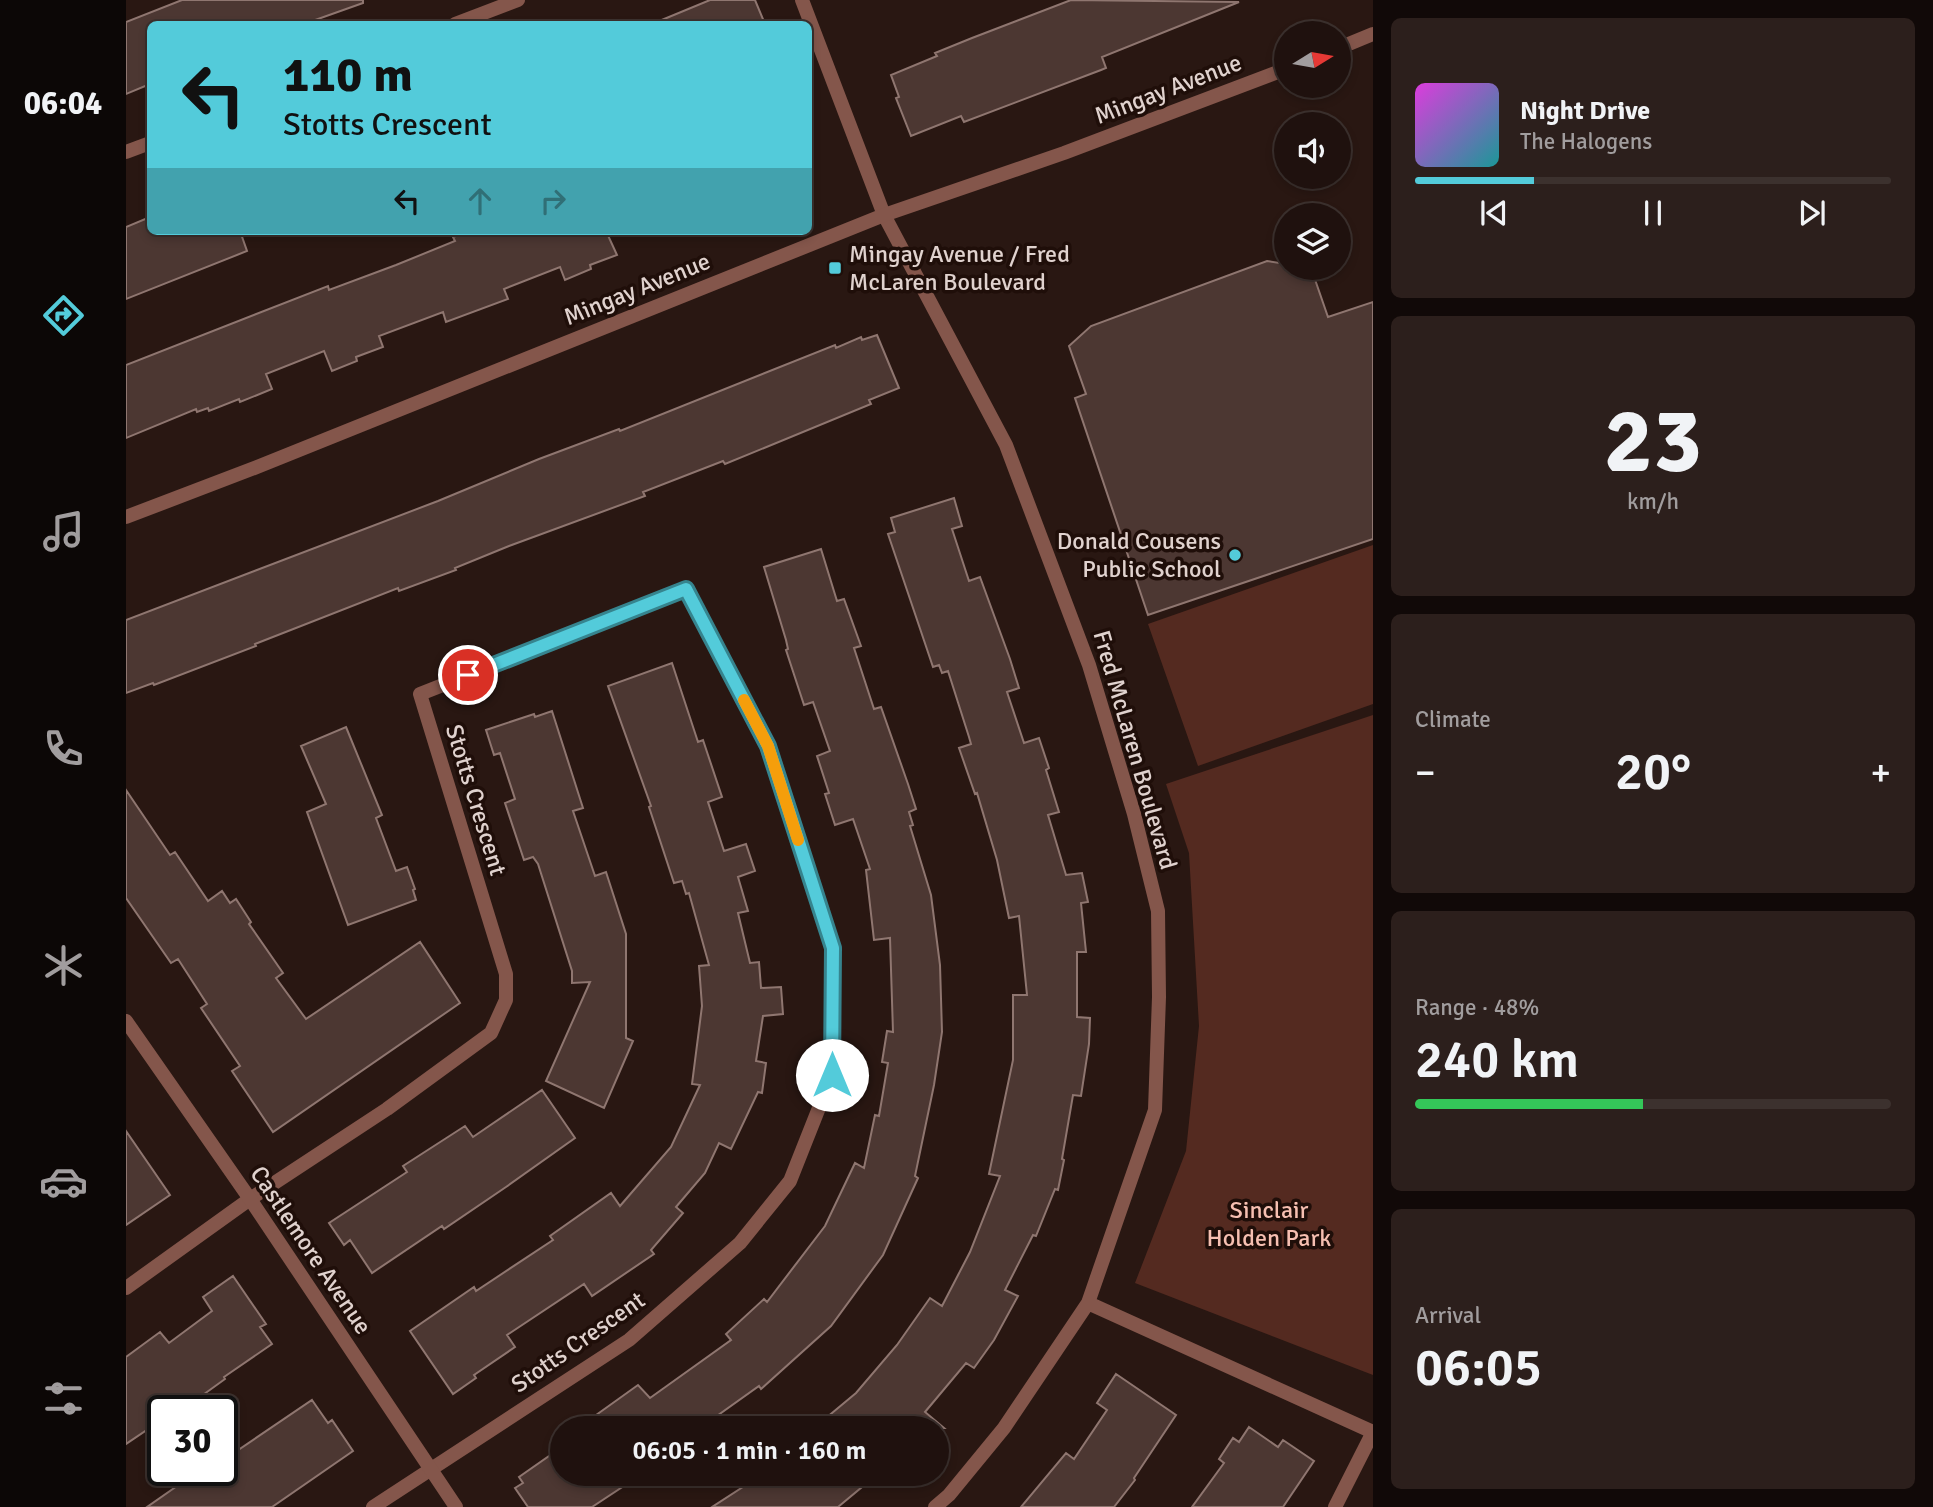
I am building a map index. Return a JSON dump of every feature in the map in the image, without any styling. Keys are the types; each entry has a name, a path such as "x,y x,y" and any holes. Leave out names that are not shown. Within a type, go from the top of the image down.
{"street":[{"path":"463,21 518,0"},
{"name":"Fred McLaren Boulevard","path":"802,0 810,21"},
{"name":"Fred McLaren Boulevard","path":"812,26 884,215 1006,445 1089,665 1133,814 1157,911 1159,997 1155,1110 1088,1303 1004,1428 949,1495 935,1507"},
{"path":"1351,43 1373,34"},
{"name":"Mingay Avenue","path":"126,517 884,215 1064,153 1274,74"},
{"path":"126,152 147,144"},
{"name":"Stotts Crescent","path":"250,1199 387,1109 491,1033 506,1000 506,974 420,694 686,589 768,746 833,948 832,1075 790,1181 740,1243 629,1340 430,1469"},
{"name":"Castlemore Avenue","path":"126,1021 250,1199 456,1507"},
{"path":"126,1288 250,1199"},
{"path":"1088,1303 1373,1432 1335,1507"},
{"path":"373,1507 430,1469"}],"green space":[{"path":"1373,545 1373,704 1198,766 1148,624"},
{"name":"Sinclair Holden Park","path":"1373,715 1373,1375 1135,1283 1186,1151 1199,1026 1189,853 1166,784"}],"building":[{"path":"182,0 363,0 363,3 312,21 147,21 147,85 126,94 126,22"},
{"path":"710,0 755,0 764,21 659,21"},
{"path":"1071,0 1239,2 1102,57 1106,68 964,122 961,116 911,136 896,98 899,97 891,75 937,56 935,53"},
{"path":"147,218 147,235 241,235 247,251 126,299 126,227"},
{"path":"608,235 617,255 590,265 591,269 565,280 560,267 504,289 508,299 446,322 443,312 379,336 383,347 356,357 357,361 332,371 324,351 266,374 272,389 209,411 208,408 197,412 196,409 126,438 126,365 328,286 329,290 396,265 455,241 453,237"},
{"path":"1267,261 1274,262 1274,280 1315,280 1328,317 1373,302 1373,539 1148,615 1075,398 1086,394 1069,346 1091,326"},
{"path":"877,335 899,388 869,400 871,404 725,464 723,461 643,492 645,496 509,546 455,568 456,570 399,591 398,588 255,644 256,646 126,693 126,620 438,501 539,459 619,429 620,431 835,345 836,348 861,337 862,340"},
{"path":"954,498 962,526 952,529 969,581 980,577 1010,659 1019,688 1007,692 1024,743 1039,738 1049,768 1046,770 1059,812 1048,815 1066,875 1082,873 1088,902 1081,903 1086,952 1077,952 1077,1017 1090,1018 1089,1044 1081,1096 1073,1095 1058,1190 1055,1189 1036,1236 1033,1235 1005,1290 1018,1296 994,1340 974,1368 966,1363 925,1412 930,1416 828,1416 856,1393 897,1345 930,1298 942,1306 970,1252 1000,1176 989,1174 1013,1060 1013,995 1027,995 1019,916 1009,918 997,860 977,793 975,794 959,748 971,744 948,671 942,673 939,665 933,667 888,534 895,532 891,518"},
{"path":"821,549 837,601 844,599 861,646 854,648 874,709 881,707 916,809 909,812 913,825 910,826 931,895 940,965 942,1032 915,1176 918,1178 883,1255 831,1326 761,1389 759,1386 717,1416 595,1416 638,1385 650,1398 731,1340 726,1334 764,1299 767,1302 825,1226 855,1163 864,1168 875,1115 879,1116 888,1063 882,1062 887,1031 893,1032 890,938 874,940 866,870 870,869 853,819 835,825 825,794 829,793 817,756 830,751 813,702 804,705 764,567"},
{"path":"672,663 698,742 703,740 722,797 708,802 724,851 746,844 755,871 738,877 748,911 738,913 750,963 759,962 761,988 781,987 783,1014 763,1016 756,1061 766,1063 762,1093 758,1092 731,1149 719,1143 705,1173 676,1207 683,1213 651,1250 654,1254 592,1296 584,1284 507,1335 515,1347 474,1375 476,1378 453,1394 410,1331 474,1287 476,1291 553,1240 550,1236 611,1193 620,1206 671,1147 700,1085 692,1084 702,1006 699,966 709,965 689,893 686,894 682,881 674,883 649,807 651,806 608,686"},
{"path":"552,711 583,808 573,811 595,876 606,872 626,934 626,1038 633,1041 604,1108 546,1081 590,982 572,983 572,971 538,864 533,857 524,860 505,803 515,799 500,753 494,755 486,730"},
{"path":"346,727 382,815 376,818 396,871 407,867 416,900 348,925 307,812 326,804 301,746"},
{"path":"126,790 170,855 175,852 208,901 222,891 230,903 236,899 251,922 249,924 283,973 276,978 306,1019 420,942 460,1003 273,1132 232,1071 240,1066 201,1008 207,1004 178,959 171,963 126,898"},
{"path":"542,1090 575,1138 444,1229 442,1226 372,1273 350,1240 344,1245 329,1223 407,1172 403,1166 465,1126 473,1137"},
{"path":"126,1131 170,1195 126,1225"},
{"path":"233,1276 266,1324 260,1327 272,1344 203,1395 147,1395 147,1430 126,1444 126,1357 160,1332 169,1343 212,1311 203,1297"},
{"path":"1116,1374 1176,1415 1135,1480 1114,1507 1021,1507 1066,1453 1074,1459 1107,1410 1097,1403"},
{"path":"312,1400 328,1423 332,1420 353,1451 272,1507 147,1507 177,1486 238,1486 238,1450"},
{"path":"1249,1427 1278,1447 1283,1440 1314,1461 1283,1507 1192,1507 1224,1463 1219,1459 1233,1438 1239,1442"},
{"path":"550,1455 550,1486 624,1486 592,1507 528,1507 515,1488 523,1483 519,1477"},
{"path":"744,1486 862,1487 838,1507 712,1507"}],"slow traffic":[{"path":"744,700 768,746 798,840"}],"place":[{"name":"Mingay Avenue / Fred McLaren Boulevard","path":"835,268"},
{"name":"Donald Cousens Public School","path":"1235,555"}],"route":[{"path":"468,675 686,589 768,746 833,948 832,1075"}]}
